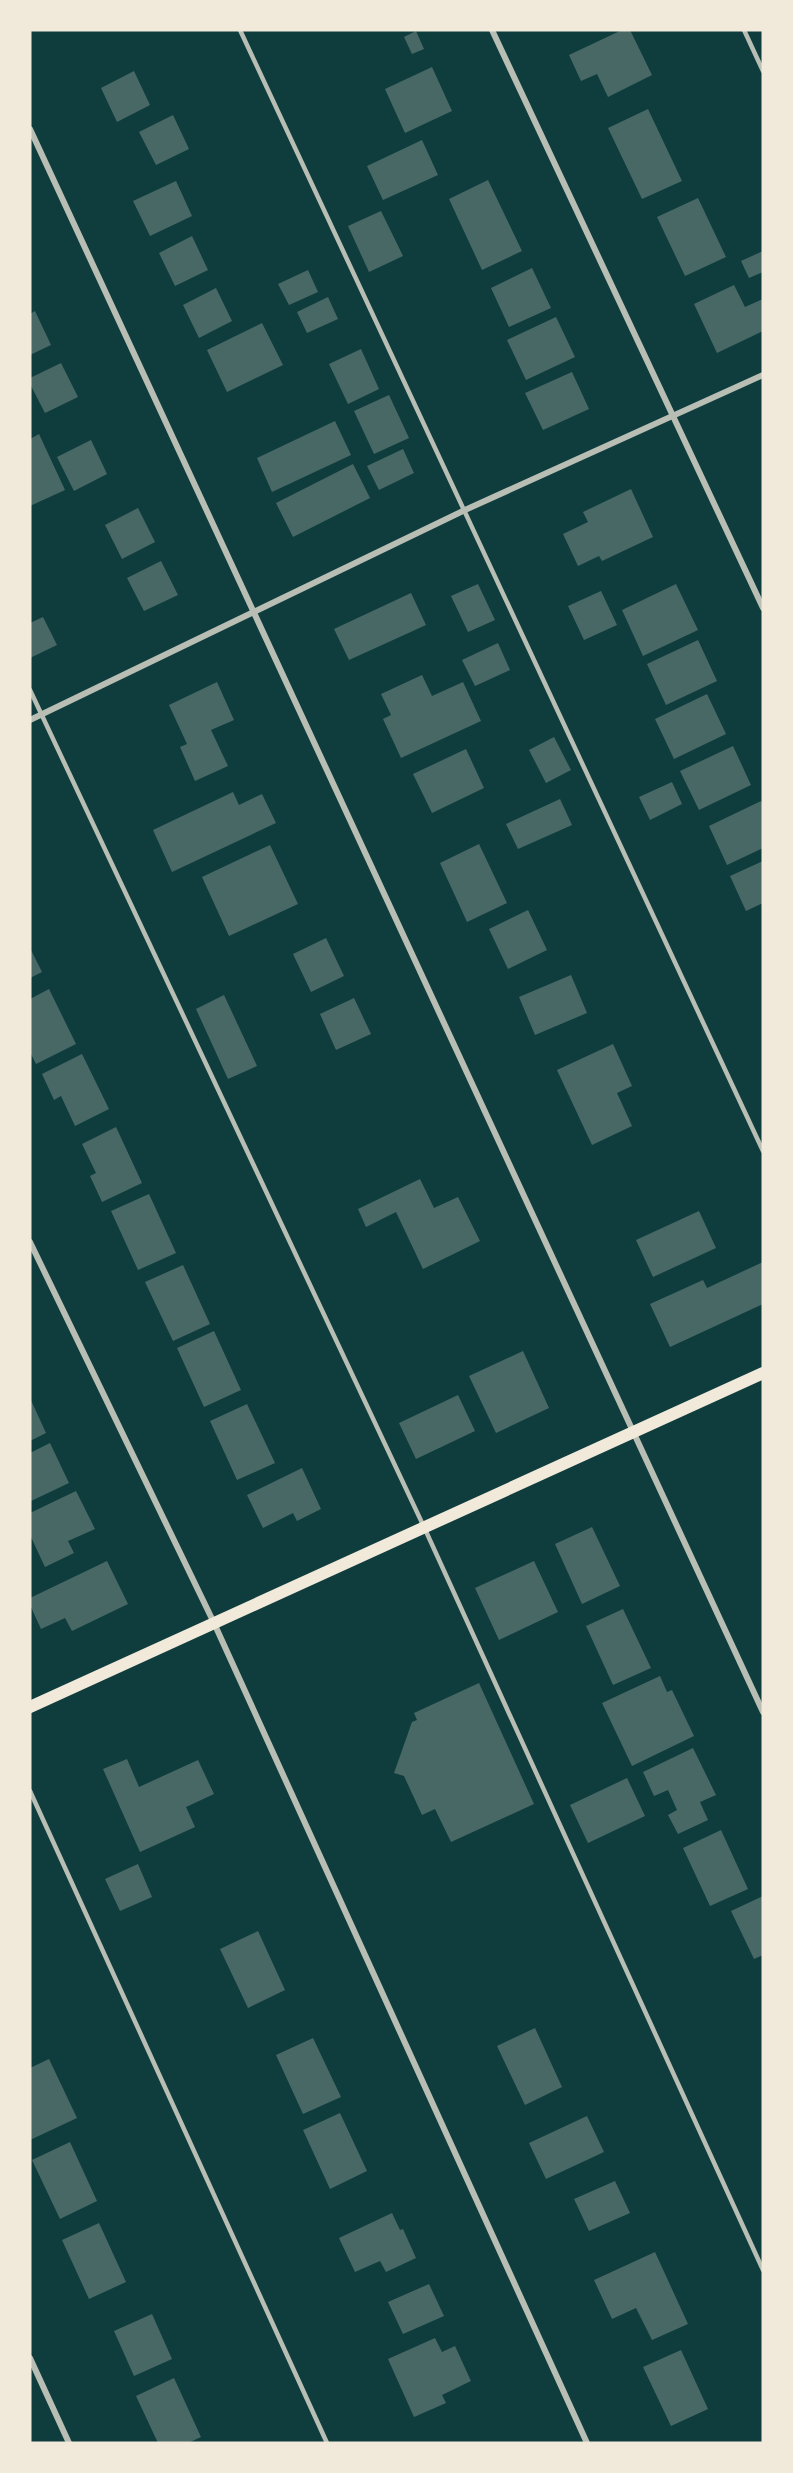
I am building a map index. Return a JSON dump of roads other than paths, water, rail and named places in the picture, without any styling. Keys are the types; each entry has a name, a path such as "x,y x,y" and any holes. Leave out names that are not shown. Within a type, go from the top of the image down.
{"main road":[{"path":"30,1707 763,1373"}],"street":[{"path":"492,30 763,608"},
{"path":"30,129 763,1712"},
{"path":"30,720 465,510 763,375"},
{"path":"30,1242 214,1623 587,2443"},
{"path":"30,2358 69,2443"}],"lane":[{"path":"240,30 763,1151"},
{"path":"744,30 763,71"},
{"path":"30,690 423,1527 763,2270"},
{"path":"30,1791 327,2443"}]}
